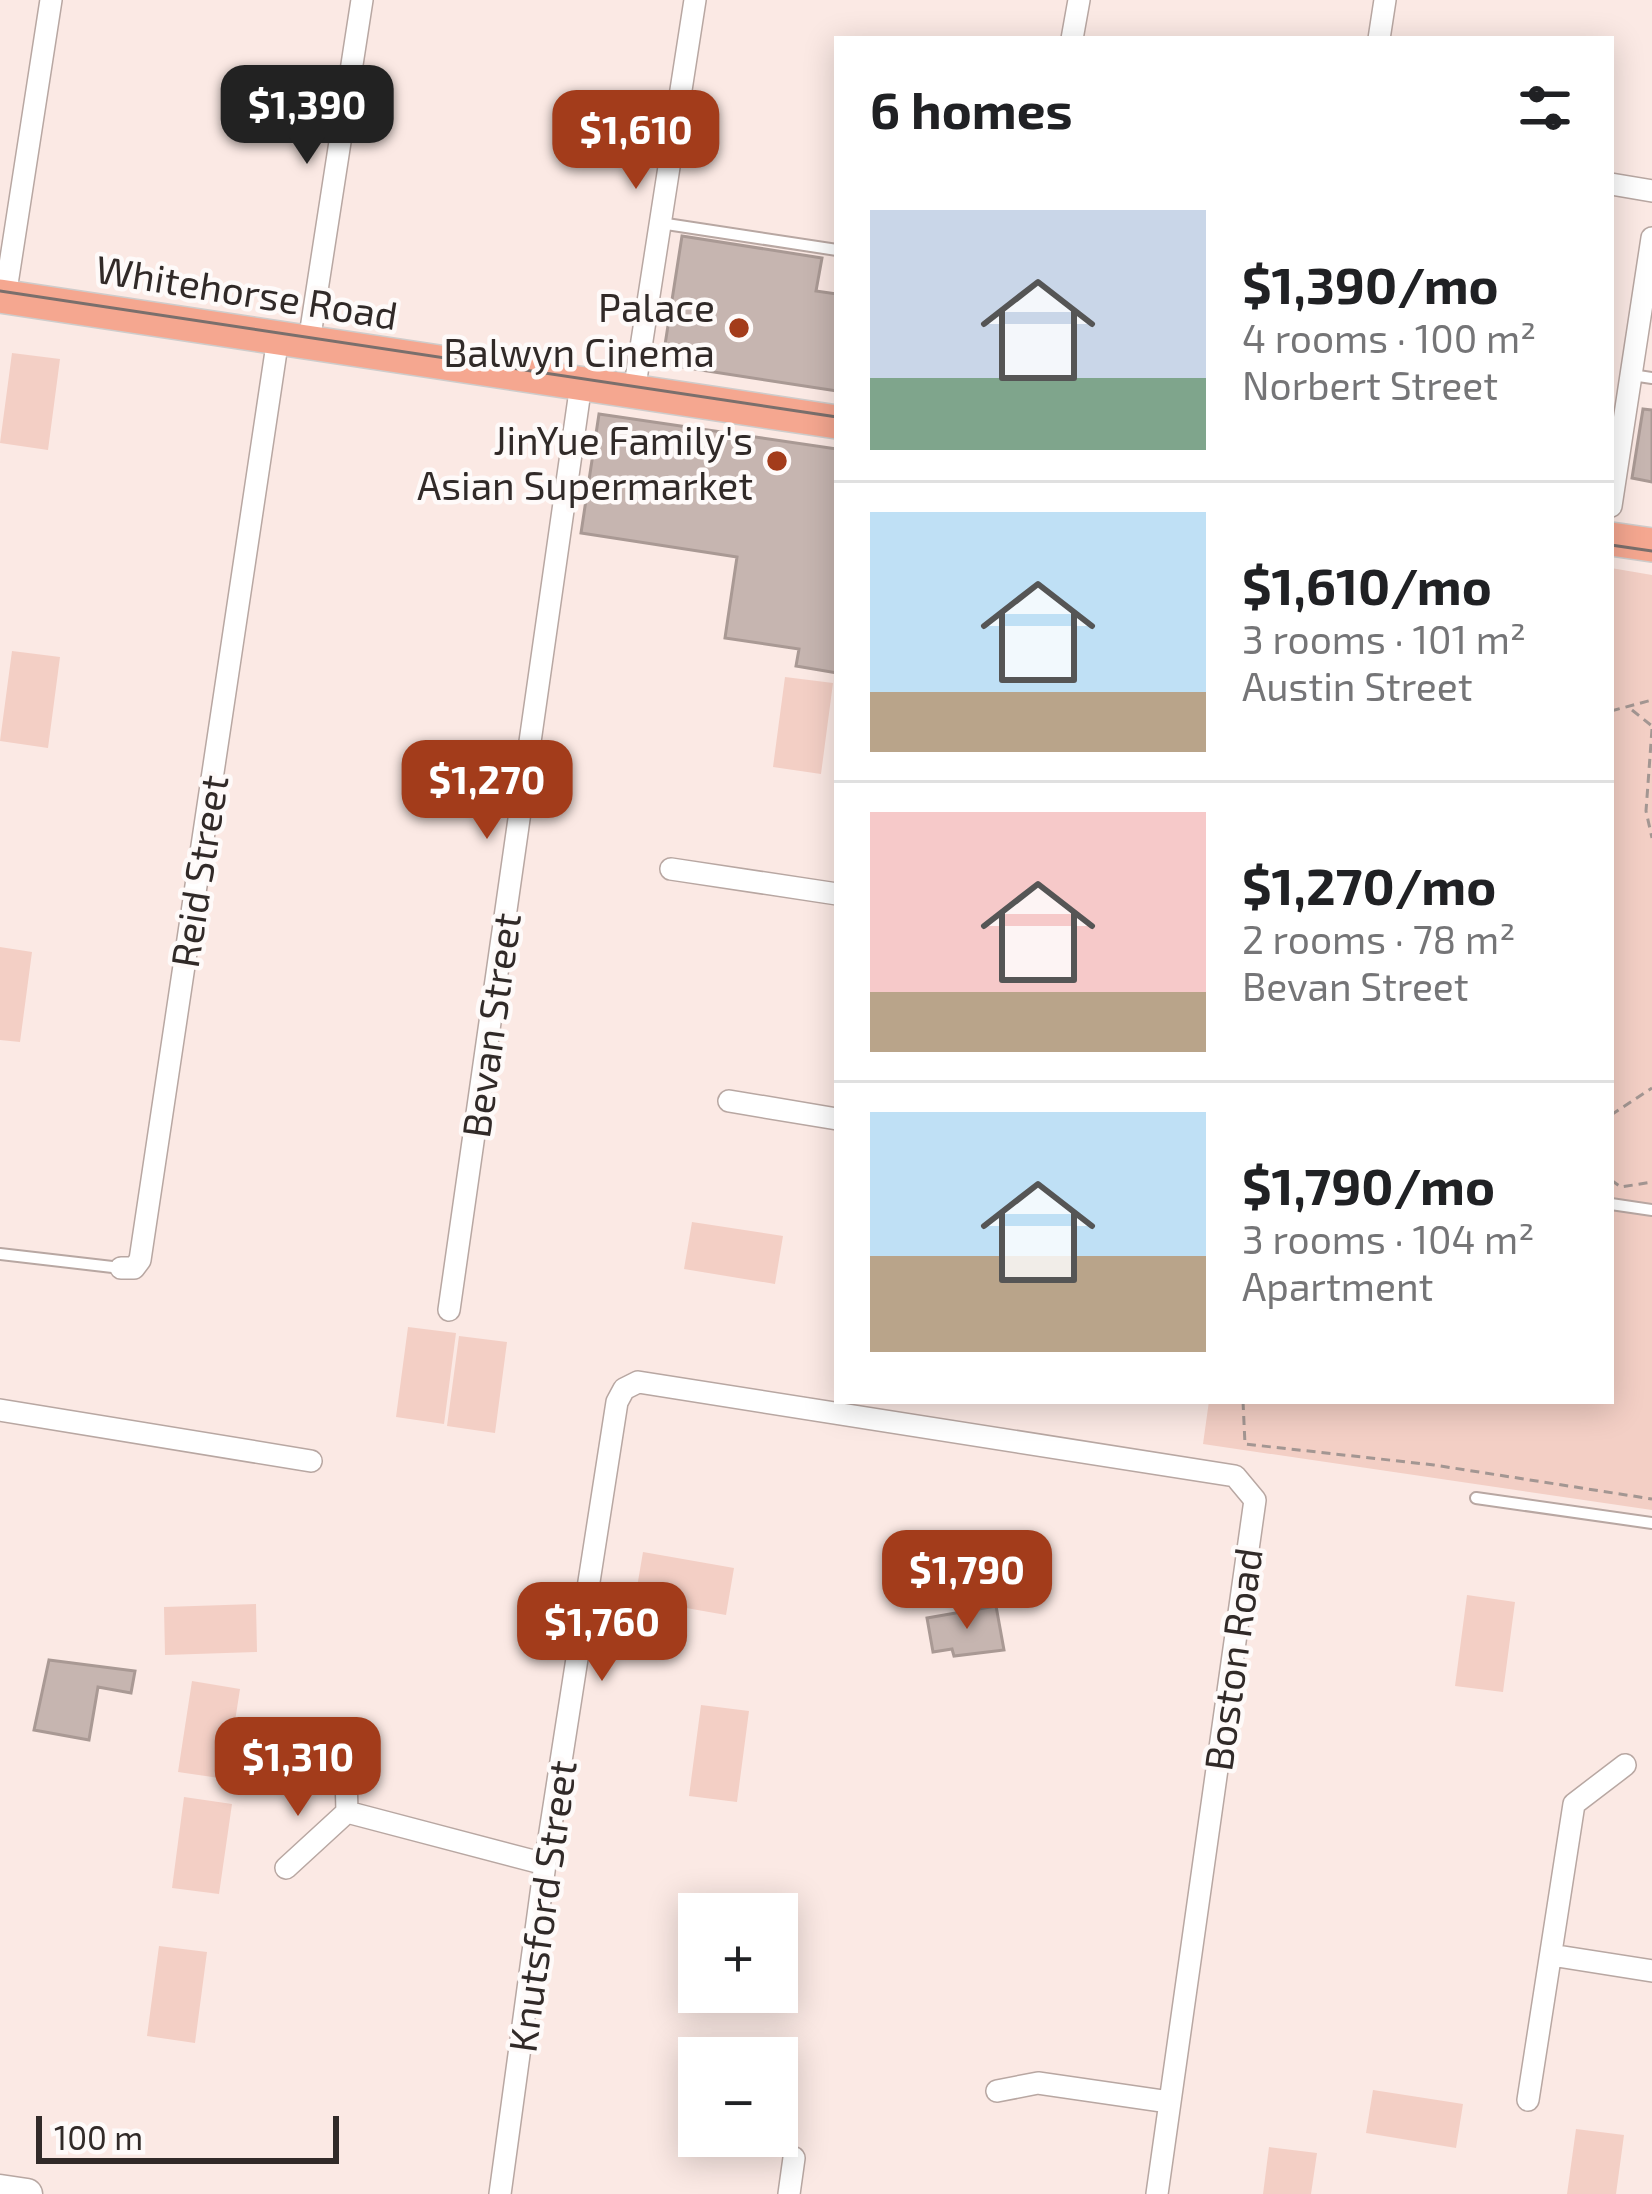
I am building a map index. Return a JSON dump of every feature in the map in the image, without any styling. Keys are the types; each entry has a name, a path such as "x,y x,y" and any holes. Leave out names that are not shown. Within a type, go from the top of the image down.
{"main road":[{"name":"Whitehorse Road","path":"2,296 834,422"},
{"path":"1614,539 1652,545"}],"street":[{"path":"2,296 51,0"},
{"path":"294,340 362,0"},
{"path":"634,392 695,0"},
{"path":"1073,36 1079,0"},
{"path":"1379,36 1385,0"},
{"path":"1614,185 1652,191"},
{"path":"1614,489 1652,238"},
{"name":"Reid Street","path":"121,1268 134,1268 140,1260 294,340"},
{"name":"Bevan Street","path":"449,1310 581,384"},
{"path":"670,869 834,894"},
{"path":"729,1101 834,1118"},
{"name":"Knutsford Street","path":"500,2194 545,1864 617,1402 624,1389 638,1382 891,1412"},
{"path":"0,1410 311,1461"},
{"name":"Boston Road","path":"891,1412 1235,1476 1255,1500 1157,2194"},
{"path":"286,1868 347,1812 345,1735"},
{"path":"1528,2100 1574,1804 1625,1765"},
{"path":"347,1812 545,1864"},
{"path":"1552,1955 1652,1971"},
{"path":"998,2091 1038,2083 1169,2102"},
{"path":"789,2194 794,2158"}],"lane":[{"path":"660,223 834,250"},
{"path":"1614,1204 1652,1210"},
{"name":"Reid Street","path":"0,1254 121,1268"},
{"path":"1476,1498 1652,1523"}],"path":[{"path":"1614,711 1652,700"},
{"path":"1630,709 1652,728 1646,811 1652,838"},
{"path":"1614,1113 1652,1088"},
{"path":"1614,1182 1621,1187 1652,1182"},
{"path":"1243,1404 1245,1444 1434,1465 1652,1499"}],"shaded area":[{"path":"12,353 60,359 48,450 0,443"},
{"path":"1614,569 1652,575 1652,1510 1203,1444 1209,1404 1614,1404"},
{"path":"12,651 60,657 48,748 0,741"},
{"path":"785,677 833,683 821,774 773,767"},
{"path":"0,947 32,952 20,1042 0,1040"},
{"path":"692,1222 783,1236 775,1284 684,1269"},
{"path":"408,1327 456,1333 444,1424 396,1417"},
{"path":"459,1336 507,1342 495,1433 447,1426"},
{"path":"643,1552 734,1568 726,1615 635,1599"},
{"path":"1467,1595 1515,1602 1503,1692 1455,1686"},
{"path":"256,1604 257,1652 165,1655 164,1607"},
{"path":"192,1681 240,1689 226,1779 178,1772"},
{"path":"701,1705 749,1711 737,1802 689,1796"},
{"path":"184,1797 232,1804 219,1894 172,1888"},
{"path":"159,1946 207,1952 195,2043 147,2036"},
{"path":"1373,2090 1463,2104 1456,2148 1366,2133"},
{"path":"1576,2129 1624,2135 1616,2194 1567,2194"},
{"path":"1269,2147 1317,2153 1311,2194 1263,2194"}],"building":[{"name":"Palace Balwyn Cinema","path":"682,236 822,258 816,291 834,294 834,391 662,364"},
{"path":"1643,409 1652,410 1652,482 1632,478"},
{"path":"599,414 834,449 834,672 796,666 799,649 725,638 737,557 581,533"},
{"path":"996,1606 1004,1650 954,1656 952,1649 933,1652 927,1618"},
{"path":"49,1660 135,1671 131,1693 98,1687 89,1740 34,1730"}],"tram line":[{"path":"0,291 834,417"},
{"path":"1614,545 1652,551"}],"place":[{"name":"Palace Balwyn Cinema","path":"739,328"},
{"name":"JinYue Family's Asian Supermarket","path":"777,461"}]}
